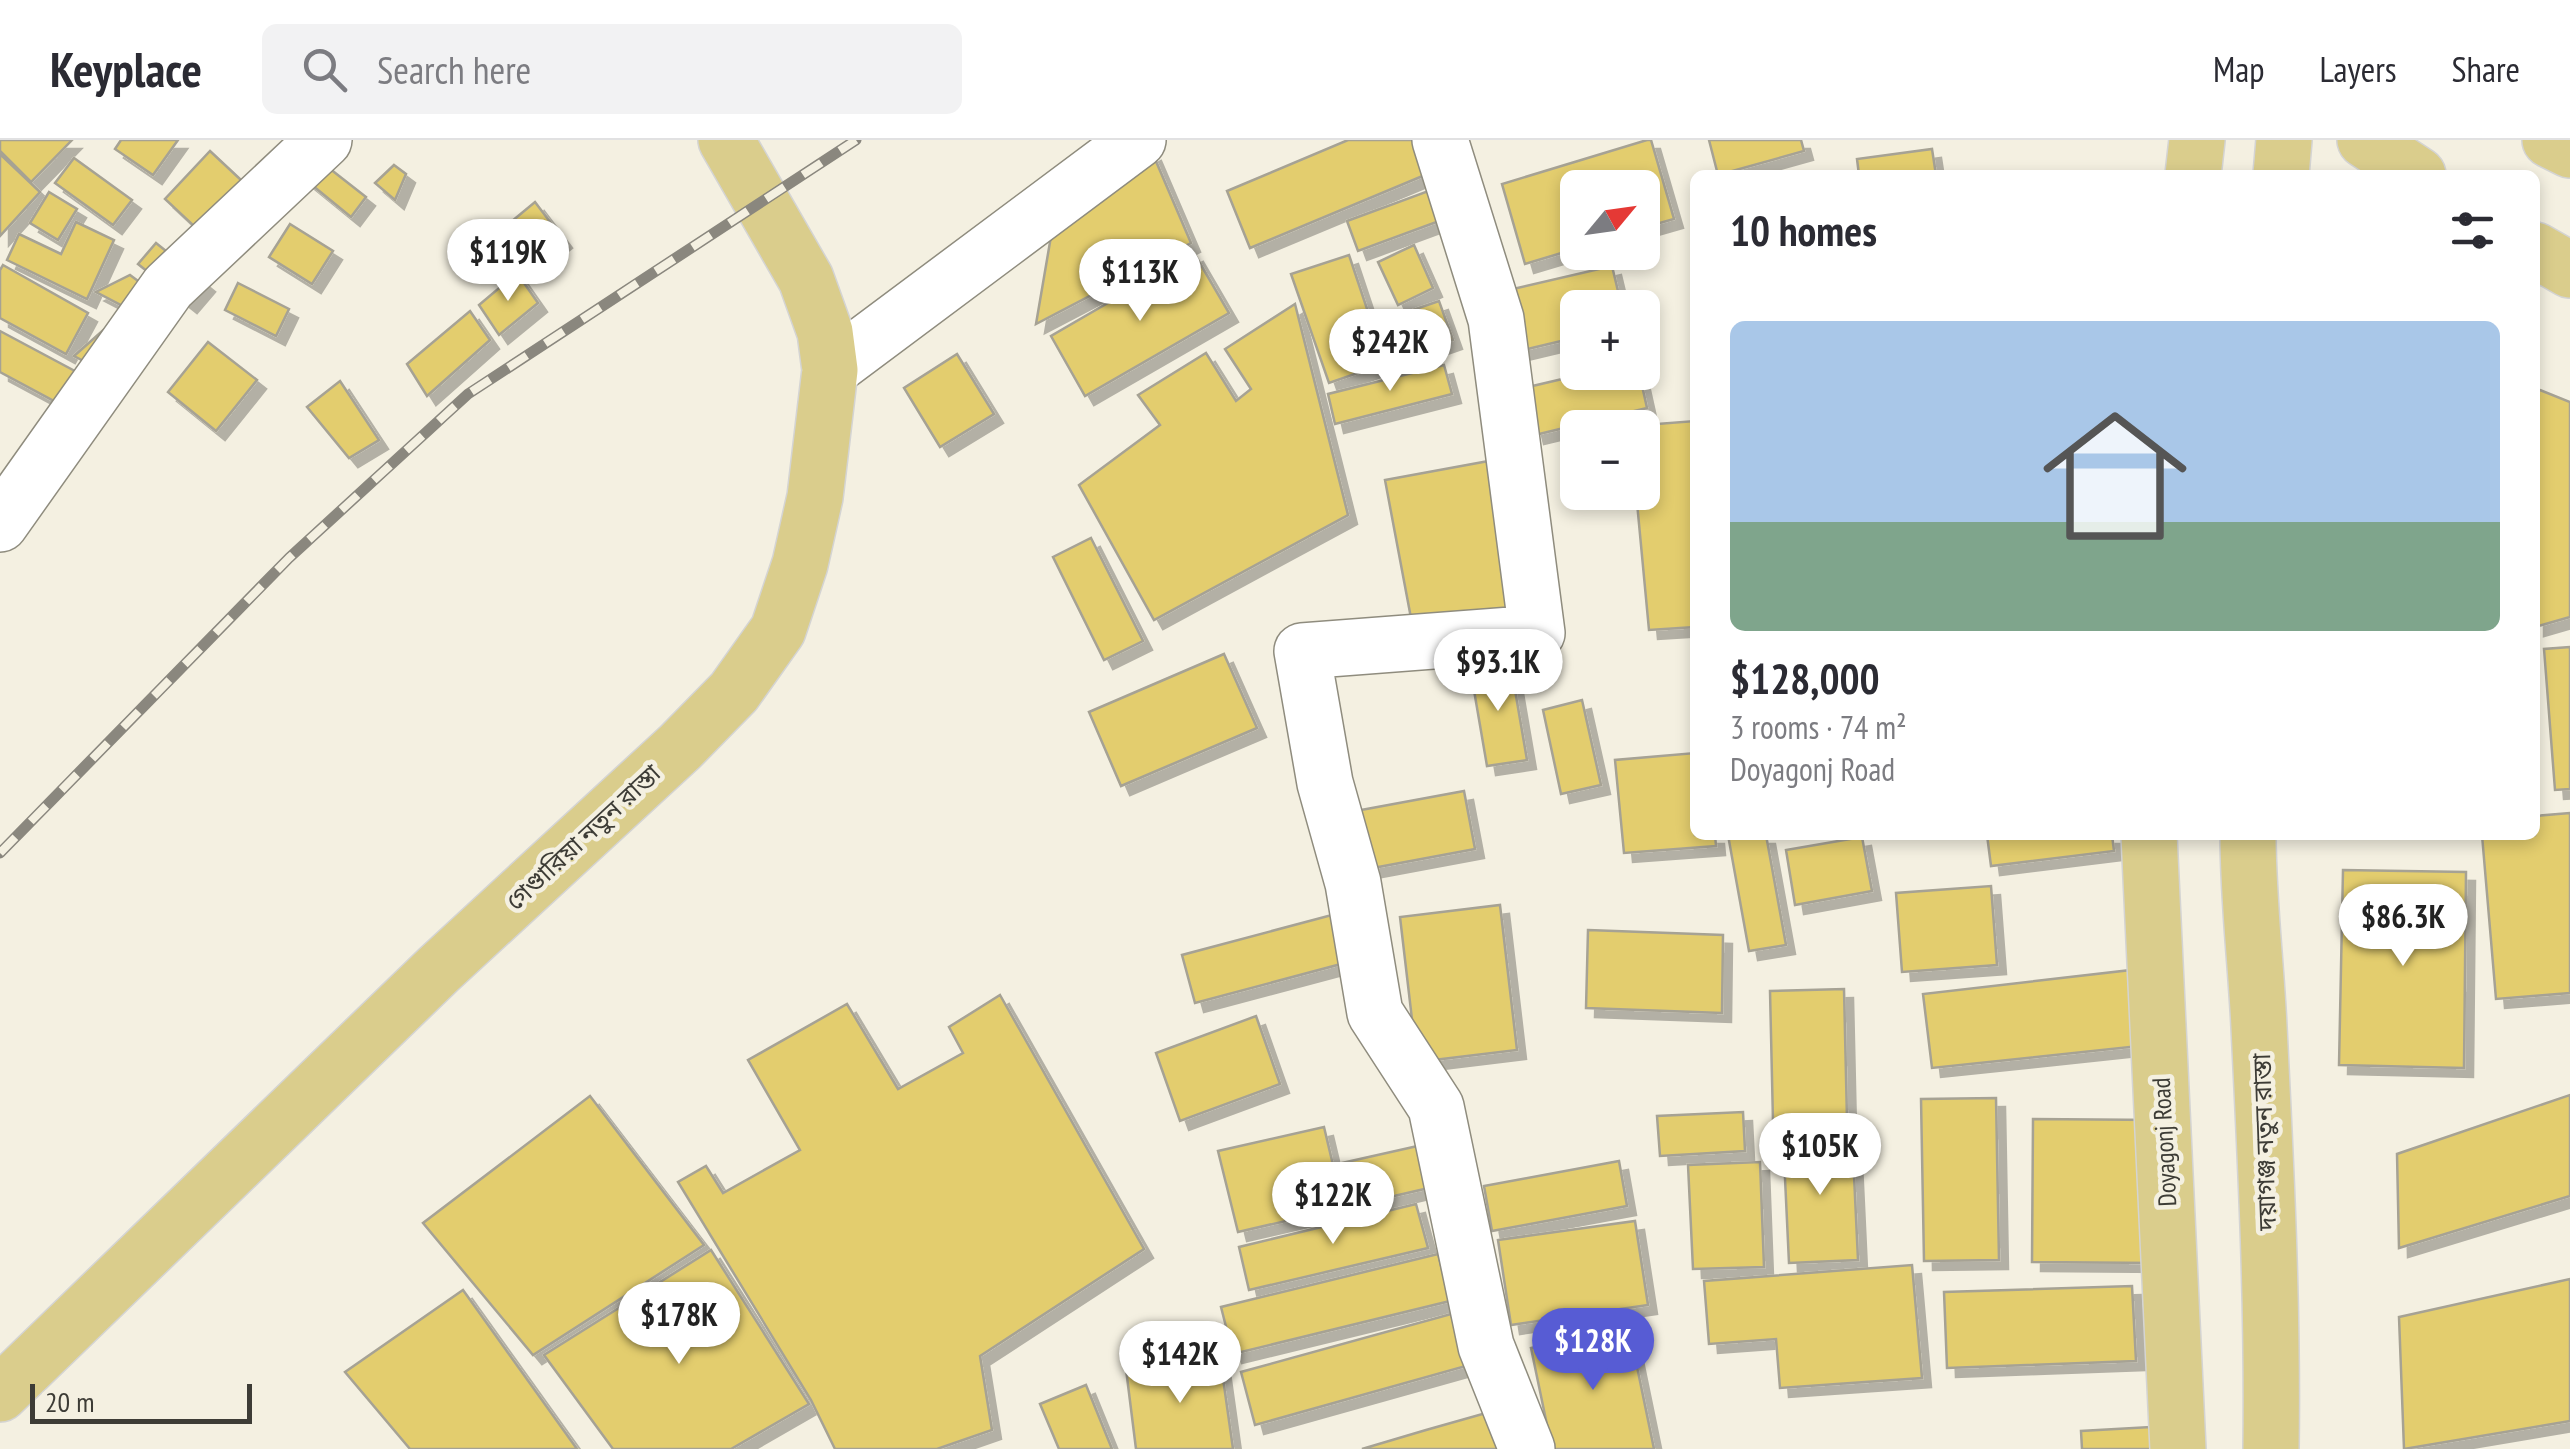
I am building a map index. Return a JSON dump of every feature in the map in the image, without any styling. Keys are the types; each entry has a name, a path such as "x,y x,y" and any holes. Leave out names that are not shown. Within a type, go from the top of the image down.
{"main road":[{"path":"2193,170 2197,140"},
{"path":"2281,170 2284,140"},
{"path":"2366,140 2408,170"},
{"path":"2550,140 2570,150"},
{"name":"গেণ্ডারিয়া নতুন রাস্তা","path":"0,1394 438,970 680,746 734,692 778,630 800,564 815,496 830,370 825,332 806,279 724,143"},
{"path":"2540,253 2570,270"},
{"name":"Doyagonj Road","path":"2149,840 2178,1449"},
{"name":"দয়াগঞ্জ নতুন রাস্তা","path":"2248,840 2259,1024 2272,1449"}],"street":[{"path":"0,524 168,288 324,140"},
{"path":"830,370 1138,140"},
{"path":"1440,140 1496,319 1536,633 1302,651 1325,783 1353,883 1374,1013 1436,1107 1486,1346 1527,1449"}],"building":[{"path":"0,140 72,140 31,182 0,151"},
{"path":"121,140 178,140 153,175 115,149"},
{"path":"1348,140 1424,140 1437,170 1250,248 1227,191"},
{"path":"1647,140 1651,140 1660,170 1560,170 1560,253 1525,264 1502,184"},
{"path":"1709,140 1801,140 1804,151 1736,170 1717,170"},
{"path":"1932,149 1935,170 1858,170 1857,159"},
{"path":"210,151 256,194 212,243 165,199"},
{"path":"1152,152 1191,243 1036,324 1056,207"},
{"path":"0,154 40,192 0,236"},
{"path":"311,154 366,197 351,217 296,172"},
{"path":"74,158 132,200 113,225 55,183"},
{"path":"394,165 406,174 395,200 375,183"},
{"path":"1660,171 1674,219 1660,223"},
{"path":"1431,190 1442,220 1358,251 1347,221"},
{"path":"49,192 77,209 58,240 30,223"},
{"path":"535,202 563,239 527,268 500,231"},
{"path":"76,222 114,240 87,299 7,260 19,234 61,254"},
{"path":"290,224 333,251 312,284 269,257"},
{"path":"156,243 206,283 188,304 138,264"},
{"path":"1414,245 1433,288 1398,305 1378,262"},
{"path":"1194,253 1229,313 1085,396 1051,336"},
{"path":"1349,255 1372,324 1439,301 1453,340 1329,383 1291,274"},
{"path":"3,265 88,313 66,354 0,318"},
{"path":"1595,270 1613,270 1618,290 1560,290 1560,341 1515,352 1500,292"},
{"path":"517,273 538,303 499,335 479,305"},
{"path":"130,275 169,304 144,317 96,292"},
{"path":"238,283 289,309 276,336 225,310"},
{"path":"1295,304 1348,515 1154,620 1079,485 1160,425 1138,395 1206,353 1236,401 1251,389 1225,349"},
{"path":"470,311 490,340 427,396 407,364"},
{"path":"108,326 97,368 74,356"},
{"path":"0,331 86,377 69,409 0,372"},
{"path":"208,342 257,380 216,431 168,392"},
{"path":"957,354 994,414 940,447 904,388"},
{"path":"1444,365 1452,394 1335,424 1328,394"},
{"path":"1560,380 1560,390 1643,390 1647,408 1560,410 1560,429 1535,435 1524,388"},
{"path":"340,381 379,440 349,458 307,407"},
{"path":"2540,390 2570,402 2570,617 2540,626"},
{"path":"1690,421 1690,627 1649,630 1638,510 1660,510 1660,424"},
{"path":"1494,460 1522,615 1414,634 1385,480"},
{"path":"1091,538 1143,641 1104,660 1053,557"},
{"path":"2570,647 2570,789 2555,790 2544,649"},
{"path":"1224,654 1257,728 1121,786 1089,712"},
{"path":"1510,661 1527,760 1487,766 1470,667"},
{"path":"1582,700 1601,785 1561,794 1543,710"},
{"path":"1690,753 1690,840 1715,840 1716,846 1624,853 1615,760"},
{"path":"1464,791 1475,849 1373,868 1361,810"},
{"path":"2570,813 2570,993 2496,999 2482,840 2540,840 2540,816"},
{"path":"1729,840 1767,840 1786,945 1749,951"},
{"path":"1863,840 1872,891 1795,905 1786,850"},
{"path":"1988,840 2113,840 2114,851 1991,866"},
{"path":"2343,870 2466,872 2464,1068 2339,1065"},
{"path":"1991,886 1997,965 1902,972 1896,893"},
{"path":"1500,905 1517,1050 1417,1062 1400,917"},
{"path":"1343,912 1356,960 1195,1003 1182,955"},
{"path":"1588,930 1723,935 1722,1013 1586,1008"},
{"path":"2140,969 2149,1045 1932,1068 1923,994"},
{"path":"1844,989 1847,1120 1773,1121 1770,991"},
{"path":"1000,995 1144,1249 980,1356 992,1430 937,1449 835,1449 811,1400 678,1182 706,1166 723,1193 800,1150 748,1060 847,1004 898,1089 963,1053 949,1027"},
{"path":"1256,1016 1280,1084 1180,1121 1156,1053"},
{"path":"2570,1095 2570,1196 2399,1248 2397,1154"},
{"path":"590,1096 704,1245 533,1355 423,1223"},
{"path":"1996,1098 1999,1260 1924,1261 1921,1099"},
{"path":"1743,1112 1745,1151 1660,1156 1657,1116"},
{"path":"2033,1119 2157,1120 2156,1263 2032,1262"},
{"path":"1324,1127 1333,1165 1422,1145 1433,1187 1238,1232 1218,1151"},
{"path":"1852,1133 1858,1260 1789,1263 1783,1136"},
{"path":"1619,1161 1627,1206 1492,1231 1484,1186"},
{"path":"1760,1162 1764,1267 1693,1269 1688,1165"},
{"path":"1416,1204 1428,1248 1249,1290 1239,1247"},
{"path":"1635,1221 1648,1305 1511,1325 1498,1240"},
{"path":"711,1250 809,1404 731,1449 613,1449 544,1355"},
{"path":"1438,1254 1450,1301 1233,1354 1221,1307"},
{"path":"1912,1265 1922,1378 1780,1388 1776,1339 1709,1344 1704,1281"},
{"path":"2570,1279 2570,1421 2404,1449 2399,1317"},
{"path":"2132,1286 2136,1361 1947,1368 1944,1292"},
{"path":"463,1290 577,1449 410,1449 345,1372"},
{"path":"1451,1314 1466,1366 1255,1425 1241,1372"},
{"path":"1629,1328 1654,1449 1552,1449 1531,1348"},
{"path":"1220,1357 1233,1449 1136,1449 1126,1369"},
{"path":"1086,1385 1112,1449 1059,1449 1040,1404"},
{"path":"1500,1409 1511,1449 1362,1449 1426,1430"},
{"path":"2168,1426 2169,1449 2082,1449 2081,1431"}],"railway":[{"path":"0,853 289,558 468,394 856,140"}]}
